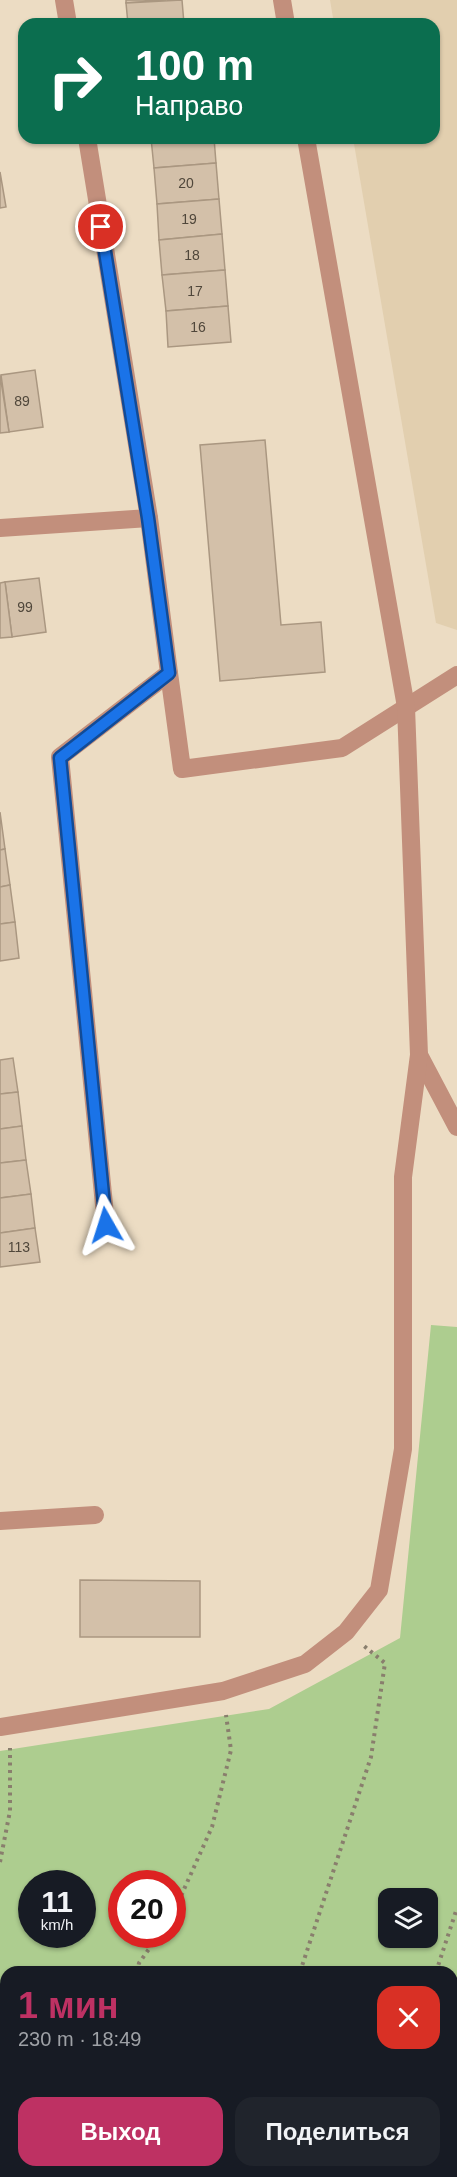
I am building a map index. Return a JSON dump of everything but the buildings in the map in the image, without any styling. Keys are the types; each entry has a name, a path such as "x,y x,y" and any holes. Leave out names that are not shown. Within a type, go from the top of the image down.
{"street":[{"path":"64,0 67,18"},
{"path":"282,0 285,18"},
{"path":"88,144 148,518 182,769 342,748 457,675"},
{"path":"3,1727 223,1691 305,1664 346,1632 379,1590 403,1449 404,1177 419,1055 406,707 307,144"},
{"path":"0,528 148,518"},
{"path":"106,1225 60,758 169,673"},
{"path":"419,1055 457,1127"},
{"path":"0,1521 95,1515"}],"path":[{"path":"302,1966 371,1757 385,1663 346,1632"},
{"path":"186,1886 212,1827 231,1750 223,1691"},
{"path":"0,1862 10,1811 10,1749 3,1727"},
{"path":"438,1966 457,1908"},
{"path":"139,1966 150,1948"}],"shaded area":[{"path":"330,0 457,0 457,630 436,623 354,144 440,144 440,18 333,18"}],"green space":[{"path":"431,1325 457,1327 457,1966 0,1966 0,1751 269,1709 400,1638"}],"route":[{"path":"101,227 148,518 169,673 60,758 106,1225"}]}
